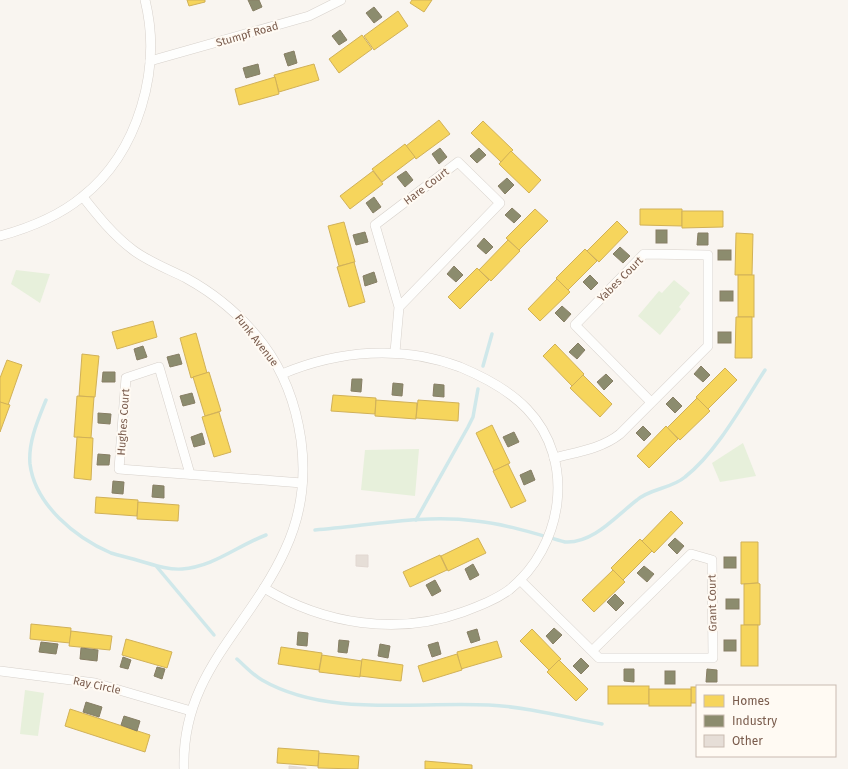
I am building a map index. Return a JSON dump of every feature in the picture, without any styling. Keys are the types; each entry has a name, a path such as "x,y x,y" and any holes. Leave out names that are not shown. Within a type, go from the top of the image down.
{"street":[{"path":"0,236 42,221 82,197 107,171 127,139 140,111 150,61 150,24 145,0"},
{"name":"Stumpf Road","path":"150,61 309,16 341,0"},
{"name":"Hare Court","path":"395,352 399,307 375,225 458,162 500,203 399,307"},
{"name":"Funk Avenue","path":"82,197 116,236 134,251 206,289 225,303 248,325 273,358 282,374 300,432 303,466 302,483 299,508 289,541 279,563 264,588 208,670 191,711 187,729 184,769"},
{"name":"Yabes Court","path":"554,458 599,446 612,440 651,402 708,346 708,255 644,254 575,325 651,402"},
{"path":"264,588 301,606 337,618 373,624 396,624 436,620 465,612 498,597 520,580 535,562 545,546 555,520 558,490 554,458 545,435 534,417 522,404 502,389 476,374 451,364 395,352 365,353 334,357 305,365 282,374"},
{"name":"Hughes Court","path":"190,474 160,367 126,378 119,469 302,483"},
{"name":"Grant Court","path":"520,580 599,658 712,658 712,560 691,554 592,651"},
{"name":"Ray Circle","path":"0,670 95,683 191,711"}],"green space":[{"path":"16,270 50,274 40,303 11,284"},
{"path":"674,280 690,293 679,307 681,309 660,335 638,316 659,291 662,293"},
{"path":"743,443 756,476 720,482 712,463"},
{"path":"419,449 415,496 361,490 365,450"},
{"path":"25,690 44,693 38,736 20,734"}],"building: Homes":[{"path":"187,0 205,0 205,2 189,6"},
{"path":"412,0 432,0 424,12 410,3"},
{"path":"398,11 408,26 374,50 364,36"},
{"path":"362,35 372,49 339,73 329,59"},
{"path":"314,64 319,80 279,92 274,75"},
{"path":"275,77 279,94 239,105 235,89"},
{"path":"439,120 450,134 416,159 406,146"},
{"path":"483,121 513,150 501,162 471,133"},
{"path":"405,144 415,157 382,182 372,169"},
{"path":"511,151 541,180 529,193 499,164"},
{"path":"373,171 383,184 350,209 340,196"},
{"path":"535,209 548,221 519,250 506,238"},
{"path":"640,209 682,209 682,226 640,225"},
{"path":"682,211 723,211 723,227 682,228"},
{"path":"617,221 628,232 599,262 587,251"},
{"path":"344,222 355,262 339,266 328,226"},
{"path":"736,233 753,234 752,275 735,275"},
{"path":"508,240 520,251 491,281 479,270"},
{"path":"585,249 597,261 568,290 556,278"},
{"path":"354,262 365,302 349,307 337,267"},
{"path":"477,268 489,280 460,309 448,297"},
{"path":"738,275 754,275 754,317 738,317"},
{"path":"557,279 570,292 540,321 528,309"},
{"path":"736,317 752,317 752,358 735,358"},
{"path":"153,321 157,337 117,349 112,332"},
{"path":"196,333 207,373 191,378 180,338"},
{"path":"555,344 584,374 572,386 543,356"},
{"path":"82,354 99,356 95,397 79,396"},
{"path":"7,360 22,365 8,405 0,402 0,378"},
{"path":"725,368 737,380 708,409 696,397"},
{"path":"209,372 221,411 205,416 193,377"},
{"path":"583,375 612,404 600,417 570,388"},
{"path":"333,395 376,398 375,414 331,411"},
{"path":"77,396 94,397 91,438 74,437"},
{"path":"697,398 710,411 680,440 667,428"},
{"path":"376,400 417,403 416,419 375,416"},
{"path":"418,400 459,403 458,421 416,418"},
{"path":"0,402 10,405 0,432"},
{"path":"219,412 231,452 214,457 202,417"},
{"path":"492,425 510,463 494,471 476,433"},
{"path":"666,426 678,439 649,468 637,456"},
{"path":"77,437 93,438 91,480 74,478"},
{"path":"508,464 526,501 511,508 493,471"},
{"path":"96,497 138,500 137,516 95,513"},
{"path":"138,502 179,505 178,521 137,519"},
{"path":"671,511 683,523 654,553 642,541"},
{"path":"478,538 486,553 448,571 441,556"},
{"path":"640,539 652,551 623,580 611,568"},
{"path":"741,542 758,542 758,583 741,584"},
{"path":"440,555 447,570 410,587 403,572"},
{"path":"613,570 625,582 594,612 582,600"},
{"path":"744,584 760,584 760,625 744,625"},
{"path":"31,624 71,628 70,643 30,639"},
{"path":"741,625 758,625 758,666 741,666"},
{"path":"532,629 561,659 549,670 520,641"},
{"path":"71,631 112,636 110,650 69,646"},
{"path":"126,639 172,652 167,668 122,655"},
{"path":"497,641 502,657 461,669 457,652"},
{"path":"281,647 322,653 319,670 278,664"},
{"path":"457,654 462,670 423,682 418,666"},
{"path":"322,655 362,661 360,677 319,672"},
{"path":"362,659 403,665 401,681 360,676"},
{"path":"559,660 588,689 576,701 547,672"},
{"path":"608,686 649,686 649,704 608,704"},
{"path":"691,687 696,687 696,703 691,703"},
{"path":"649,689 691,689 691,706 649,706"},
{"path":"70,709 150,735 145,752 65,726"},
{"path":"278,748 319,751 318,766 277,763"},
{"path":"319,753 359,756 358,769 318,768"},
{"path":"425,761 472,765 472,769 425,769"}],"building: Industry":[{"path":"248,0 259,0 262,7 253,11"},
{"path":"374,7 382,17 374,23 366,13"},
{"path":"340,30 347,40 339,45 332,36"},
{"path":"294,51 297,63 288,66 284,54"},
{"path":"258,64 260,74 246,78 243,68"},
{"path":"440,148 447,157 439,164 432,154"},
{"path":"479,148 486,155 477,163 470,156"},
{"path":"406,171 413,180 405,187 397,177"},
{"path":"507,178 514,185 505,194 498,186"},
{"path":"374,197 381,207 373,213 366,203"},
{"path":"512,208 521,216 514,223 505,215"},
{"path":"656,230 667,230 667,243 656,243"},
{"path":"365,232 368,242 356,245 353,235"},
{"path":"698,233 708,233 708,245 697,245"},
{"path":"484,238 493,247 486,254 477,246"},
{"path":"620,247 630,256 623,263 613,254"},
{"path":"718,250 731,250 731,260 718,260"},
{"path":"454,266 463,275 456,282 447,274"},
{"path":"374,272 377,282 365,286 363,276"},
{"path":"590,275 598,283 591,290 583,282"},
{"path":"720,291 733,291 733,301 720,301"},
{"path":"562,306 571,314 564,322 555,313"},
{"path":"718,332 731,332 731,343 718,343"},
{"path":"578,343 585,350 577,359 569,352"},
{"path":"143,346 147,357 137,360 134,349"},
{"path":"179,354 182,364 170,367 167,357"},
{"path":"701,366 710,375 703,382 694,374"},
{"path":"103,372 115,372 115,382 102,382"},
{"path":"606,374 613,381 604,390 597,382"},
{"path":"352,379 362,379 361,392 351,391"},
{"path":"393,383 403,384 402,396 392,395"},
{"path":"434,384 444,385 444,397 433,396"},
{"path":"192,393 195,403 183,406 180,396"},
{"path":"673,397 682,406 675,413 666,404"},
{"path":"98,413 111,414 110,424 98,423"},
{"path":"643,426 651,434 644,441 636,433"},
{"path":"514,432 519,442 508,447 503,437"},
{"path":"202,433 205,444 194,447 191,437"},
{"path":"98,454 110,455 109,465 97,465"},
{"path":"531,470 535,480 524,485 520,475"},
{"path":"113,481 124,482 123,494 112,493"},
{"path":"153,485 164,486 164,498 152,497"},
{"path":"675,538 684,546 677,554 668,545"},
{"path":"724,557 736,557 736,568 724,568"},
{"path":"473,564 479,575 470,580 465,569"},
{"path":"644,566 654,574 647,582 637,573"},
{"path":"435,580 441,591 432,596 426,585"},
{"path":"615,594 624,603 616,611 607,602"},
{"path":"726,599 739,599 739,609 726,609"},
{"path":"554,628 562,635 553,644 546,636"},
{"path":"477,629 480,640 471,643 467,632"},
{"path":"298,632 308,633 307,646 297,645"},
{"path":"339,640 349,641 347,653 338,652"},
{"path":"724,640 736,640 736,651 724,651"},
{"path":"41,642 58,644 56,654 39,652"},
{"path":"438,642 441,654 432,657 428,645"},
{"path":"380,644 390,646 388,658 378,656"},
{"path":"81,648 98,650 97,661 80,659"},
{"path":"123,657 131,660 128,669 120,667"},
{"path":"581,658 589,666 581,674 573,666"},
{"path":"157,667 165,669 162,679 154,676"},
{"path":"624,669 634,669 634,682 624,681"},
{"path":"707,669 717,670 717,682 706,682"},
{"path":"665,671 675,671 675,684 665,684"},
{"path":"86,702 102,707 99,717 83,712"},
{"path":"124,716 140,721 137,731 121,725"}],"building: Other":[{"path":"356,555 368,555 368,567 356,566"},
{"path":"289,766 306,768 306,769 289,769"}],"waterway":[{"path":"483,366 492,334"},
{"path":"315,530 395,521 456,519 498,524 565,542 585,539 604,528 643,496 674,484 697,467 729,427 765,370"},
{"path":"416,520 473,417 478,389"},
{"path":"46,400 32,439 30,464 33,479 40,493 59,518 84,539 111,553 161,567 182,569 215,560 266,535"},
{"path":"157,567 214,635"},
{"path":"237,659 262,680 288,692 315,699 344,704 461,704 503,706 532,710 602,724"}]}
